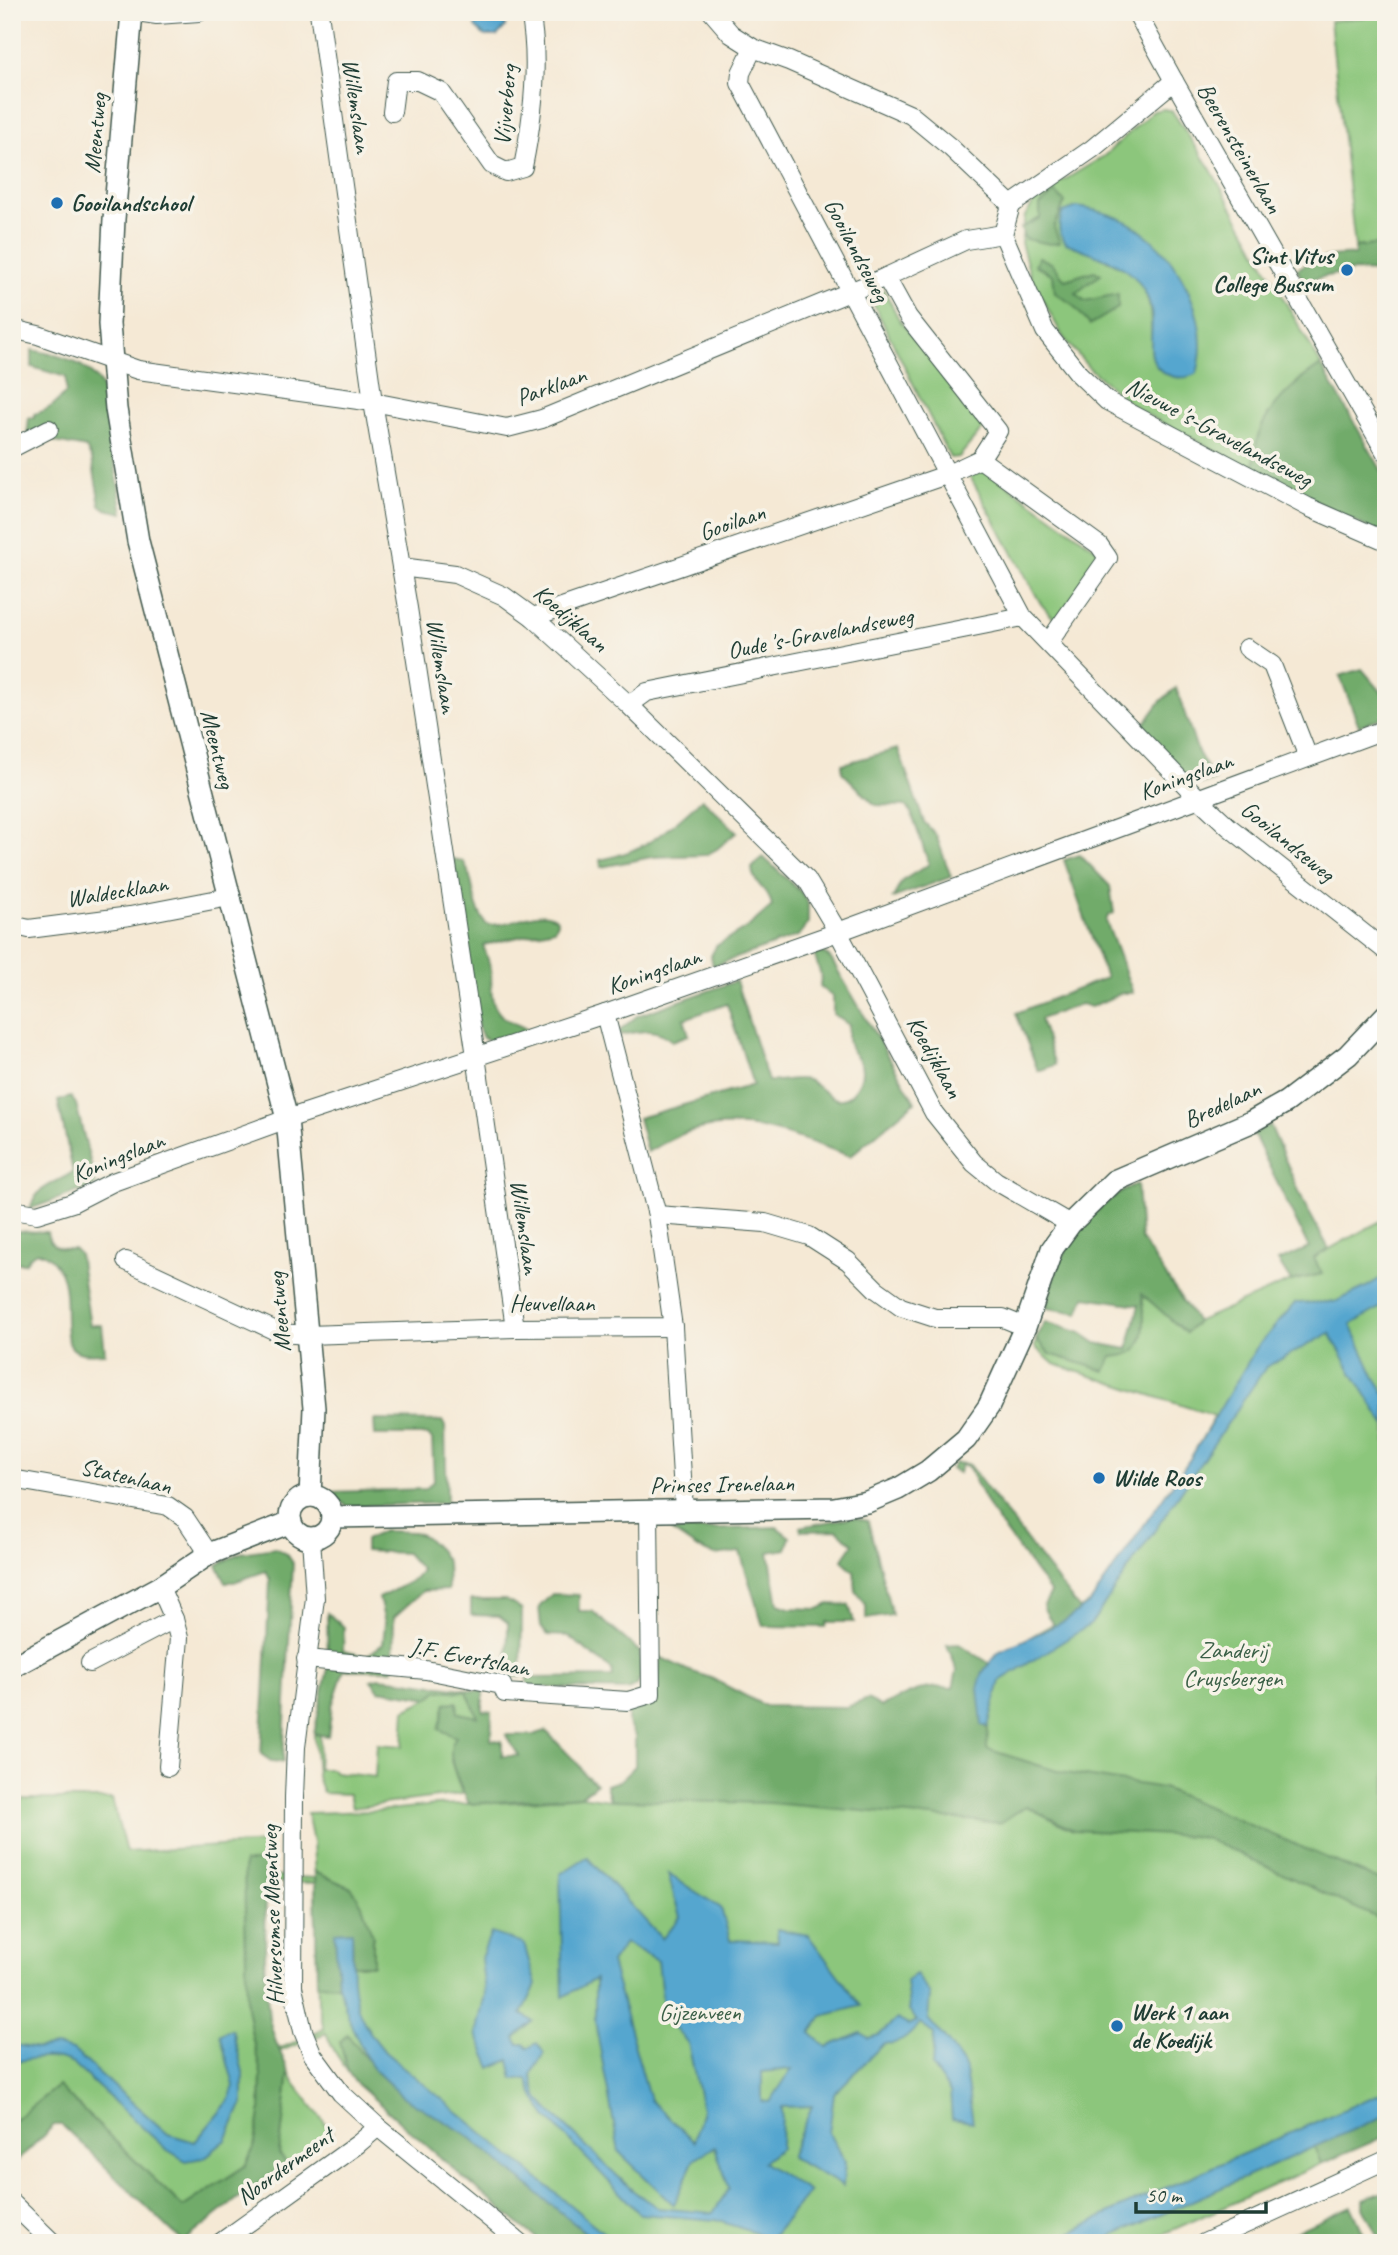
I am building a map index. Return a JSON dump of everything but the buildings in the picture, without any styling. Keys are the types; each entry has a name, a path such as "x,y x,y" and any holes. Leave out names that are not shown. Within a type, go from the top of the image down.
{"main road":[{"name":"Meentweg","path":"134,12 114,219 109,324 116,409 138,541 287,1119 313,1408 310,1496"},
{"name":"Bredelaan","path":"1070,1224 1114,1181 1251,1122 1286,1102 1348,1055 1386,1015"},
{"path":"1025,1327 1052,1249 1070,1224"},
{"name":"Prinses Irenelaan","path":"332,1517 834,1508 867,1502 898,1489 928,1471 966,1439 989,1406 1025,1327"},
{"path":"310,1496 328,1504 332,1517 326,1532 311,1538 297,1532 290,1515 297,1502 310,1496"},
{"path":"12,1667 160,1587 209,1554 291,1522"}],"street":[{"path":"134,12 157,15 199,12"},
{"name":"Willemslaan","path":"319,12 373,402 476,1056 515,1328"},
{"name":"Vijverberg","path":"392,112 396,80 418,81 441,92 492,165 506,172 523,167 533,120 534,32 530,12"},
{"path":"712,12 731,34 753,48 911,115 951,148 1011,205"},
{"name":"Beerensteinerlaan","path":"1136,12 1386,453"},
{"name":"Gooilandseweg","path":"753,48 741,73 740,83 1023,617 1229,827 1386,951"},
{"path":"1003,234 1011,205 1092,149 1174,82"},
{"name":"Parklaan","path":"12,329 38,335 138,370 373,402 507,428 542,419 886,278 966,240 1003,234"},
{"name":"Nieuwe 's-Gravelandseweg","path":"1003,234 1045,331 1079,374 1107,401 1308,507 1386,541"},
{"name":"Gooilandseweg","path":"886,278 908,317 998,431 980,459"},
{"path":"12,448 49,429"},
{"path":"946,475 980,459 1099,545 1108,558 1049,642"},
{"name":"Gooilaan","path":"533,617 946,475"},
{"name":"Koedijklaan","path":"401,567 455,574 504,596 533,617 629,705 807,880 838,932 934,1113 974,1163 996,1181 1070,1224"},
{"name":"Oude 's-Gravelandseweg","path":"629,705 648,692 1023,617"},
{"path":"1247,648 1272,664 1308,757"},
{"name":"Koningslaan","path":"12,1210 37,1214 72,1203 113,1182 287,1119 605,1014 838,932 1386,729"},
{"name":"Waldecklaan","path":"12,925 29,929 130,916 229,897"},
{"path":"605,1014 657,1215 673,1328 684,1510"},
{"path":"657,1215 765,1223 809,1236 848,1261 876,1289 901,1307 935,1318 1003,1318 1025,1327"},
{"name":"Heuvellaan","path":"126,1261 280,1333 308,1335 515,1328 673,1328"},
{"name":"Statenlaan","path":"12,1479 168,1506 185,1518 209,1554"},
{"name":"J.F. Evertslaan","path":"306,1659 426,1670 502,1685 505,1693 628,1701 652,1694 649,1512"},
{"path":"306,1659 315,1598 311,1538"},
{"path":"160,1587 179,1638 168,1767"},
{"path":"90,1663 174,1619"},
{"name":"Hilversumse Meentweg","path":"306,1659 296,1747 294,1797 293,1987 303,2031 313,2055 341,2093 378,2127 520,2243"},
{"name":"Noordermeent","path":"220,2243 378,2127"},
{"path":"1204,2243 1386,2160"},
{"path":"12,2203 53,2243"}],"green space":[{"path":"1386,15 1386,244 1355,247 1330,21"},
{"path":"1153,111 1172,111 1210,168 1321,365 1297,382 1258,437 1253,470 1136,409 1088,367 1063,337 1031,278 1021,243 1025,216 1038,196 1104,156","holes":["1105,259 1187,287 1151,349 1149,307 1143,288 1130,272"]},
{"path":"1055,192 1065,202 1054,227 1060,243 1050,244 1025,239 1021,228 1040,218 1040,205"},
{"path":"1386,244 1386,272 1351,271 1303,281 1297,269 1324,258 1355,255 1355,247"},
{"path":"1039,257 1053,264 1065,280 1094,271 1101,274 1076,293 1085,301 1118,294 1118,308 1090,325 1072,304 1055,293 1053,275 1035,265"},
{"path":"884,290 900,321 985,426 959,457 950,458 872,301 874,292"},
{"path":"32,350 72,361 89,371 102,387 123,513 100,505 92,459 86,448 55,442 50,425 27,436 29,418 34,418 34,414 52,406 66,392 66,377 32,367"},
{"path":"1321,365 1386,478 1386,537 1253,470 1258,436 1268,414 1292,387"},
{"path":"979,465 1098,550 1098,559 1056,621 1041,604 967,471"},
{"path":"1362,669 1386,697 1386,716 1359,726 1340,676"},
{"path":"1176,688 1198,752 1215,781 1198,784 1187,779 1139,731 1161,701"},
{"path":"898,749 924,822 936,835 951,877 893,898 902,881 929,864 911,812 905,806 875,805 842,772 842,764"},
{"path":"702,799 737,832 717,849 706,855 652,857 601,867 600,860 632,851 656,838"},
{"path":"1080,855 1110,886 1114,913 1108,916 1106,921 1133,993 1122,993 1091,1007 1081,1004 1040,1019 1055,1065 1038,1071 1016,1013 1106,978 1064,860"},
{"path":"763,857 801,892 808,904 808,923 798,936 713,966 711,956 716,946 748,927 772,906 771,900 753,874 752,868"},
{"path":"453,859 463,861 470,876 477,908 486,924 495,925 541,915 557,919 554,929 483,945 496,1009 507,1019 529,1031 492,1042 483,1038 478,1027"},
{"path":"824,953 831,959 915,1102 850,1156 772,1130 733,1125 691,1131 647,1152 638,1118 753,1085 727,1004 684,1019 689,1035 672,1041 654,1031 620,1035 620,1030 637,1016 736,981 768,1081 807,1080 835,1099 847,1097 854,1091 861,1079 862,1067 849,1045 849,1025 833,1014 833,997 820,987 821,975 814,954"},
{"path":"71,1097 76,1104 96,1185 30,1209 41,1190 73,1172 58,1101"},
{"path":"1270,1125 1305,1205 1329,1249 1314,1258 1322,1274 1291,1281 1278,1261 1309,1248 1253,1133"},
{"path":"1137,1184 1141,1239 1197,1322 1186,1333 1142,1294 1144,1324 1141,1340 1129,1354 1112,1357 1105,1371 1050,1354 1036,1339 1045,1322 1081,1333 1096,1343 1128,1349 1139,1305 1085,1297 1079,1313 1046,1308 1067,1248 1083,1226 1113,1197"},
{"name":"Gijzenveen","path":"1386,1218 1386,2115 1314,2146 1321,2164 1143,2243 1112,2243 1110,2237 1097,2243 598,2243 340,2042 348,2072 326,2033 278,2052 261,2074 260,2115 254,2148 245,2166 183,2207 58,2086 12,2122 12,1799 112,1799 126,1852 266,1843 266,1876 315,1878 313,1842 307,1813 377,1811 581,1796 610,1800 606,1785 975,1780 994,1671 1025,1640 1090,1603 1190,1459 1215,1416 1054,1364 1035,1347 1036,1339 1050,1354 1109,1357 1131,1353 1137,1348 1142,1337 1142,1293 1186,1333 1198,1321 1291,1281 1321,1274 1313,1258","holes":["266,1882 315,1883 318,2002 324,2029 279,2049 272,2031 265,1990"]},
{"path":"12,1231 47,1232 50,1241 56,1246 74,1249 79,1254 90,1325 102,1325 105,1353 81,1353 73,1349 67,1335 64,1286 59,1269 46,1255 39,1252 25,1263 12,1263"},
{"path":"374,1420 442,1421 445,1426 447,1503 348,1506 334,1498 331,1492 426,1489 434,1480 432,1440 428,1435 375,1435"},
{"path":"955,1463 968,1464 1080,1610 1054,1627 1043,1607 1051,1593 990,1510 968,1467 961,1465 959,1473 951,1469"},
{"path":"853,1517 868,1521 892,1615 866,1619 866,1605 856,1591 854,1571 842,1560 853,1544 837,1530 801,1531 800,1527"},
{"path":"777,1527 790,1537 786,1549 769,1552 778,1604 789,1608 819,1609 829,1604 849,1605 854,1622 827,1622 826,1627 763,1626 740,1552 714,1555 672,1531"},
{"path":"383,1531 414,1532 426,1537 447,1562 448,1590 423,1591 394,1617 393,1670 344,1670 332,1706 328,1736 314,1734 328,1668 327,1613 344,1627 343,1651 366,1656 383,1644 385,1623 379,1598 415,1579 421,1570 406,1553 365,1551 365,1540"},
{"path":"275,1548 287,1554 293,1563 283,1762 271,1761 261,1754 270,1580 266,1571 234,1582 226,1582 217,1565 240,1553"},
{"path":"552,1594 579,1595 579,1611 592,1611 640,1652 641,1675 637,1686 627,1690 527,1687 527,1678 613,1677 612,1670 568,1636 548,1635 541,1627 539,1607"},
{"path":"471,1600 506,1600 522,1610 521,1677 507,1677 508,1623 499,1616 471,1615"},
{"path":"959,1644 989,1663 983,1672 982,1725 988,1727 987,1749 1060,1772 1163,1788 1386,1883 1386,1922 1207,1839 1073,1830 1026,1806 1000,1823 770,1803 611,1800 606,1785 620,1781 635,1766 635,1736 628,1723 628,1706 658,1690 660,1657 711,1678 765,1706 847,1707 868,1699 881,1707 924,1689 953,1688 957,1670 947,1645"},
{"path":"379,1678 483,1691 483,1711 492,1712 491,1740 502,1741 502,1756 519,1756 506,1735 533,1735 546,1731 596,1784 581,1796 469,1804 452,1761 452,1744 456,1737 439,1729 446,1703 457,1702 458,1713 478,1717 467,1692 438,1690 429,1698 379,1690 371,1680"},
{"path":"438,1690 467,1692 478,1717 458,1713 439,1729 457,1737 451,1761 462,1794 352,1808 349,1794 323,1793 317,1777 314,1734 320,1735 318,1769 375,1777 377,1744 403,1746 405,1710 429,1698"},
{"path":"244,1862 266,1862 265,1972 269,2019 289,2072 279,2154 287,2164 183,2242 62,2125 54,2125 12,2166 12,2122 58,2086 183,2207 245,2166 254,2148 260,2115 261,2074 247,2007"},
{"path":"315,1872 352,1888 362,1905 373,1937 373,1965 353,1965 352,1931 335,1932 338,1985 317,1984"},
{"path":"347,2034 375,2070 402,2096 466,2134 598,2243 542,2243 459,2174 355,2082 348,2072 340,2042"},
{"path":"289,2072 294,2083 332,2132 287,2164 279,2154"},
{"path":"1386,2115 1386,2136 1321,2164 1314,2146"},
{"path":"1386,2191 1386,2238 1377,2235 1363,2207 1363,2200"},
{"path":"1351,2206 1368,2243 1296,2243 1281,2238"}],"water":[{"path":"499,14 506,17 505,27 497,36 485,36 475,27 476,19"},
{"path":"1077,207 1123,220 1153,241 1167,256 1189,293 1196,312 1201,353 1197,373 1178,377 1166,374 1158,368 1151,353 1150,305 1138,281 1123,268 1066,243 1063,239 1059,228 1063,212"},
{"path":"1386,1275 1386,1304 1351,1325 1375,1378 1386,1395 1386,1426 1330,1333 1266,1367 1091,1624 1000,1681 988,1727 982,1725 978,1688 983,1672 998,1652 1065,1621 1090,1603 1190,1459 1257,1347 1295,1303 1335,1302"},
{"path":"587,1857 662,1939 680,1917 668,1874 721,1908 730,1940 778,1942 777,1929 808,1935 861,2006 822,2016 811,2033 827,2047 861,2033 868,2038 879,2035 897,2019 908,2025 917,2021 909,2010 906,1981 916,1974 930,1995 928,2019 964,2065 973,2122 952,2119 950,2092 932,2067 934,2034 920,2024 900,2041 884,2043 834,2094 829,2133 845,2161 843,2186 790,2157 812,2106 782,2107 781,2148 763,2162 809,2192 771,2238 716,2220 640,2214 547,2117 527,2079 513,2079 509,2060 491,2068 476,2034 485,1994 481,1958 491,1933 524,1944 536,1985 522,2014 533,2021 515,2038 518,2044 524,2044 528,2048 537,2043 544,2053 531,2075 538,2098 632,2190 658,2208 713,2213 729,2188 715,2147 694,2159 674,2205 619,2152 595,2021 595,1979 563,1997 560,1874","holes":["625,1943 658,1961 664,2015 688,2043 702,2109 694,2141 650,2100 611,1963","792,2069 770,2102 762,2101 762,2072"]},
{"path":"352,1931 357,2004 365,2024 385,2052 616,2243 598,2243 466,2134 402,2096 375,2070 352,2027 338,1985 335,1932"},
{"path":"232,2029 243,2072 243,2103 226,2140 204,2158 186,2161 166,2149 73,2064 59,2059 43,2058 12,2063 12,2045 38,2049 56,2046 73,2050 168,2134 195,2142 228,2102 234,2086 220,2034"},
{"path":"1386,2091 1386,2115 1097,2243 1050,2243 1120,2208"}],"place":[{"name":"Gooilandschool","path":"57,203"},
{"name":"Sint Vitus College Bussum","path":"1347,270"},
{"name":"Wilde Roos","path":"1099,1478"},
{"name":"Werk 1 aan de Koedijk","path":"1117,2026"}],"park label":[{"name":"Zanderij Cruysbergen","path":"1233,1664"}]}
